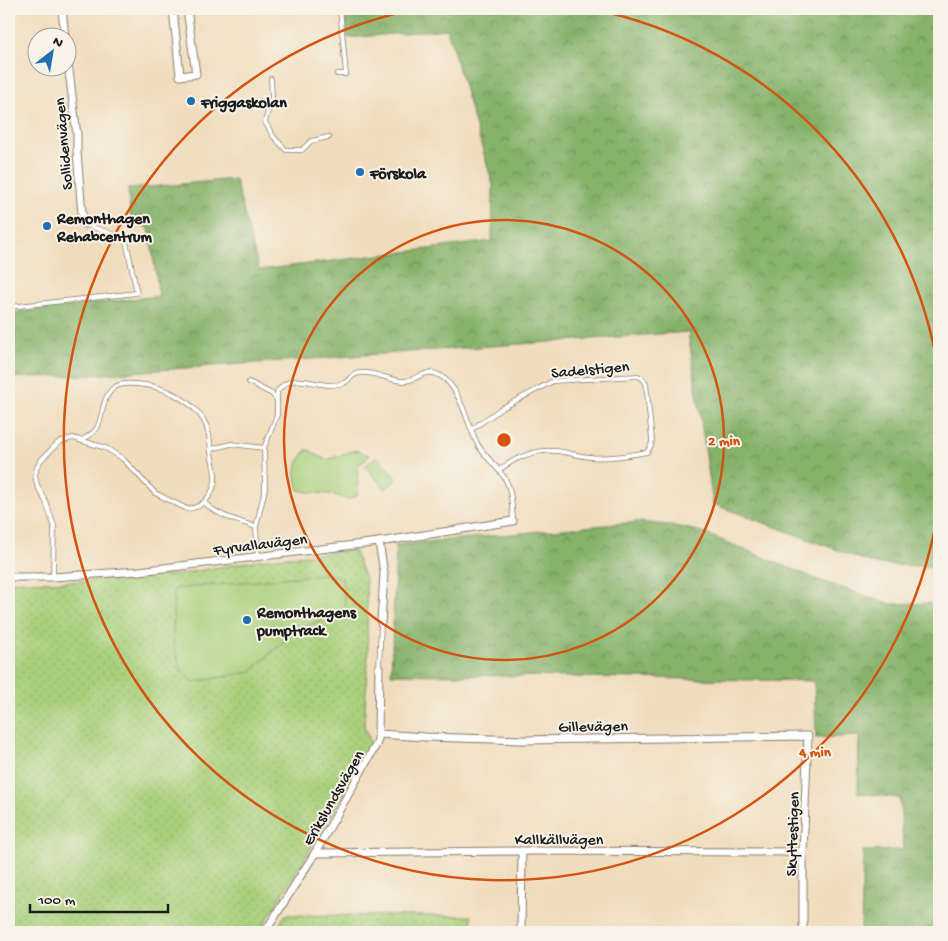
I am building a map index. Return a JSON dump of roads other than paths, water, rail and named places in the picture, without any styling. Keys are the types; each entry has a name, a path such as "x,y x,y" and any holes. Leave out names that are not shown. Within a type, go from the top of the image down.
{"street":[{"path":"62,9 64,28"},
{"path":"173,9 180,76 196,74 187,9"},
{"name":"Sollidenvägen","path":"70,78 78,135 77,152 84,224"},
{"name":"Fyrvallavägen","path":"9,577 53,577 139,571 379,542 514,521"},
{"name":"Erikslundsvägen","path":"379,542 384,572 381,623"},
{"name":"Erikslundsvägen","path":"265,932 315,853 372,754 378,739 379,668"},
{"name":"Gillevägen","path":"378,734 522,740 808,736"},
{"name":"Skyttestigen","path":"803,932 803,852 808,736"},
{"path":"521,932 522,851"},
{"name":"Kallkällvägen","path":"315,853 522,851 803,852"}],"lane":[{"path":"337,74 346,74 340,9"},
{"path":"271,79 272,97 265,122 273,136 286,150 302,150 311,142 329,137"},
{"path":"9,306 137,293 126,241 118,236 84,224"},
{"path":"258,557 256,527 265,488 264,448 277,415 277,392 291,381 298,380 330,385 345,382 359,372 404,381 414,380 423,374 431,373 440,376 450,384 458,396 475,440 509,486 514,521"},
{"name":"Sadelstigen","path":"472,429 502,408 553,381 638,376 646,383 652,440 647,452 591,458 555,451 540,452 521,457 499,470"},
{"path":"249,382 272,394 277,400"},
{"path":"53,577 54,526 35,476 41,460 59,442 73,438 106,448 123,459 155,493 187,509 193,509 204,503 214,483 215,475 207,427 202,418 183,400 171,392 160,388 131,384 121,385 109,392 98,427 82,440"},
{"path":"211,449 231,444 264,448"},
{"path":"204,503 208,507 231,518 256,527"},
{"name":"Erikslundsvägen","path":"379,668 381,623"}],"place":[{"name":"Friggaskolan","path":"191,101"},
{"name":"Förskola","path":"360,172"},
{"name":"Remonthagen Rehabcentrum","path":"47,226"},
{"name":"Remonthagens pumptrack","path":"247,620"}]}
